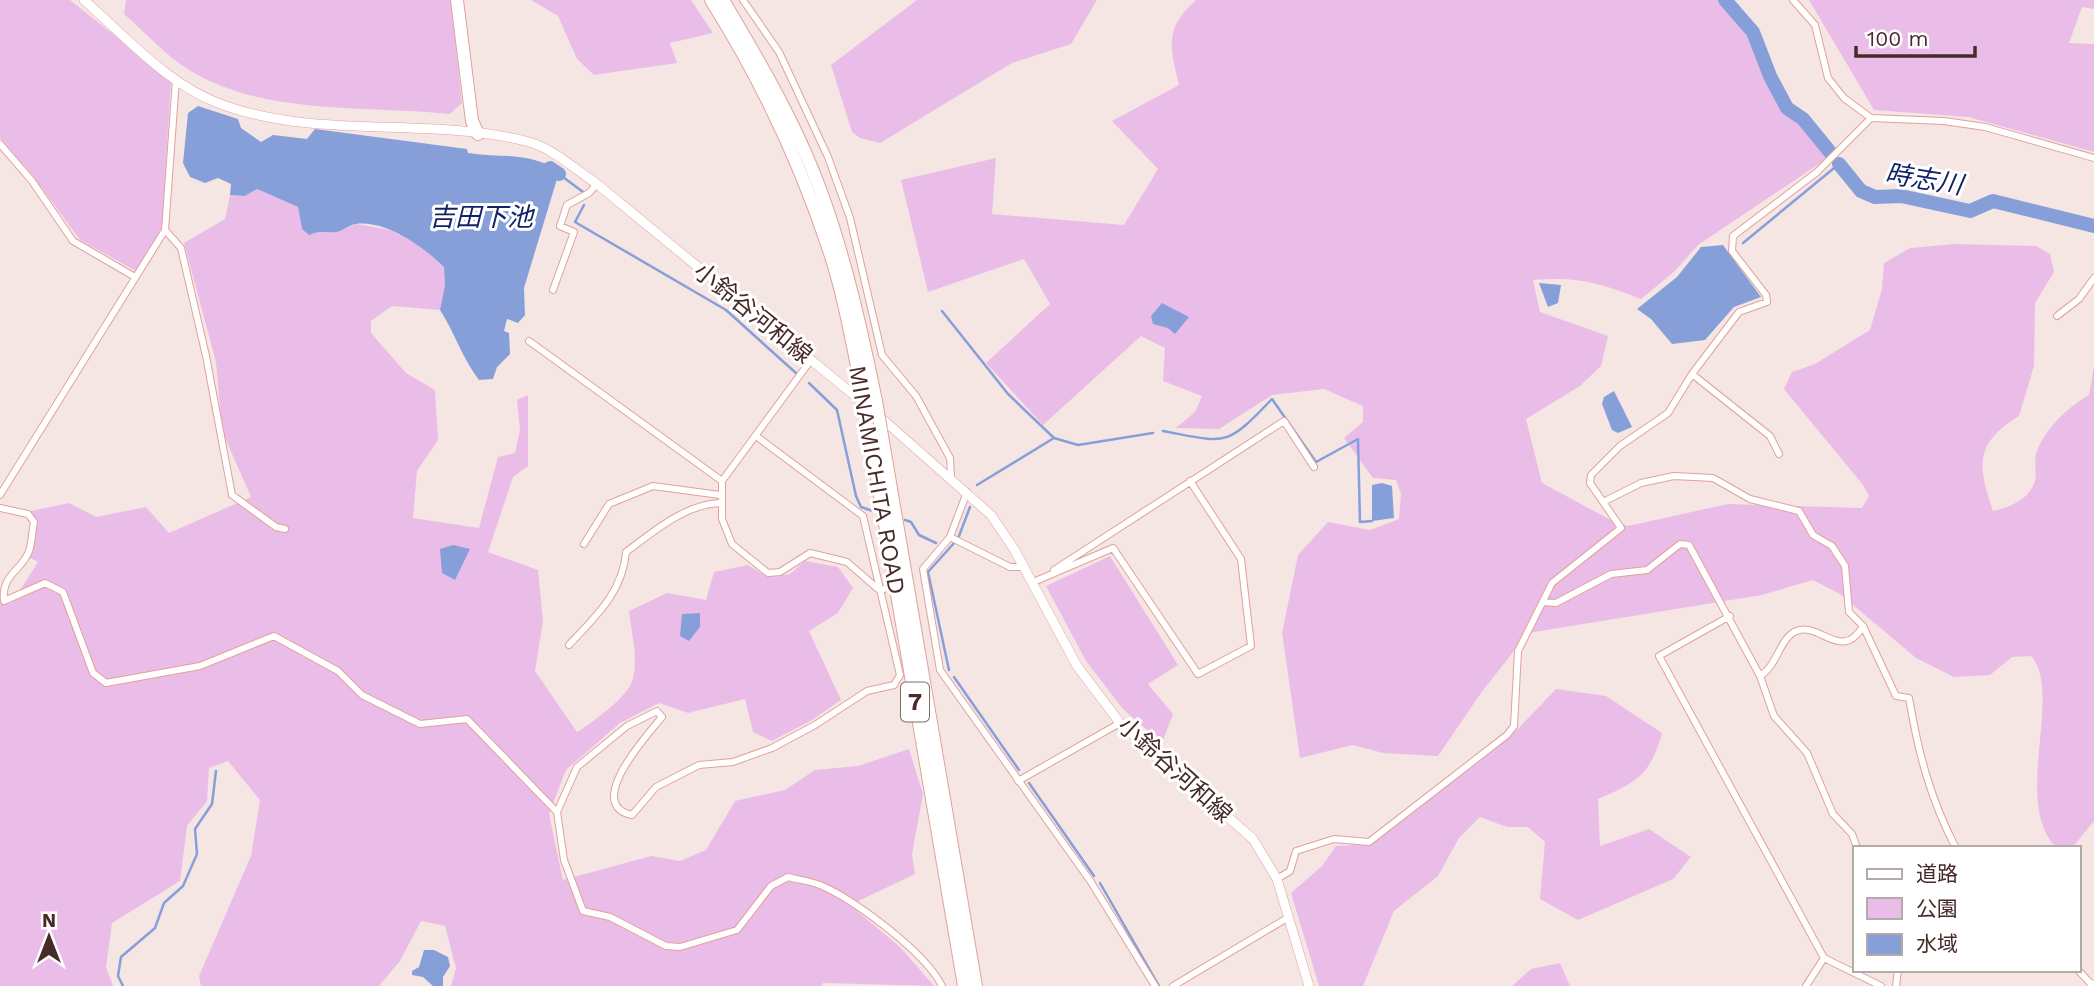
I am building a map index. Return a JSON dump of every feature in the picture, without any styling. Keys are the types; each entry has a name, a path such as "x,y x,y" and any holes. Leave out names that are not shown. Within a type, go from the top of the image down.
{"highway":[{"path":"457,0 472,121 478,134"},
{"path":"466,0 467,32 480,119 478,134"},
{"path":"701,0 730,44 740,48"},
{"name":"MINAMICHITA ROAD","path":"710,0 740,48 782,130 830,251 862,390 964,986"},
{"name":"MINAMICHITA ROAD","path":"723,0 789,118 823,198 859,314 976,986"}],"main road":[{"name":"小鈴谷河和線","path":"84,0 176,80 202,97 247,112 326,123 478,134 531,143 556,155 597,184 951,476 991,515 1035,582 1077,666 1120,723 1253,839 1277,879 1309,986"}],"street":[{"path":"743,0 779,52 828,158 854,231 882,355 916,396 950,458 951,476"},
{"path":"1793,0 1815,25 1828,78 1844,99 1871,118 1944,121 1985,127 2094,158"},
{"path":"0,495 165,230 176,80"},
{"path":"1277,879 1290,871 1296,851 1334,839 1368,842 1507,735 1514,726 1518,650 1552,583 1621,527 1590,483 1591,475 1620,446 1668,413 1692,374 1739,312 1767,302 1766,295 1732,251 1733,236 1817,172 1871,118"},
{"path":"0,144 32,181 73,241 135,277"},
{"path":"553,290 574,232 560,226 567,205 589,193 597,184"},
{"path":"165,230 181,248 206,356 232,495 276,527 285,529"},
{"path":"2057,316 2079,299 2094,278"},
{"path":"529,341 722,481"},
{"path":"811,360 722,481 722,519 732,544 768,573 780,572 810,553 847,562 881,589"},
{"path":"1692,374 1770,436 1779,454"},
{"path":"1035,582 1284,421 1314,467"},
{"path":"556,812 577,767 627,726 657,710 662,717 631,754 614,784 618,807 624,814 632,815 656,787 699,765 733,762 772,748 815,725 867,691 894,685 900,675 863,516 756,436"},
{"path":"1605,501 1641,483 1674,476 1713,478 1750,499 1798,511 1813,535 1832,547 1845,566 1849,612 1863,626 1896,696 1909,698 1921,765 1941,820 1955,846"},
{"path":"1035,582 1113,548 1198,674 1251,646 1241,559 1190,481"},
{"path":"584,544 609,504 653,486 720,499"},
{"path":"967,491 950,537 923,569 920,583 940,670 1091,882 1155,986"},
{"path":"569,645 604,608 624,573 626,552 666,522 720,499"},
{"path":"0,508 28,514 34,522 28,554 12,571 3,590 4,601 45,583 63,592 93,674 106,683 200,666 274,636 338,671 362,695 420,724 467,719 556,812 564,860 583,911 610,917 666,946 680,947 737,930 771,886 788,877 819,885 859,906 905,944 937,976 942,986"},
{"path":"950,537 1010,567 1023,567"},
{"path":"1544,602 1556,603 1611,573 1647,570 1679,544 1689,545 1760,676 1774,716 1807,753 1833,814 1852,834 1856,846"},
{"path":"1730,617 1659,656 1824,958 1881,986"},
{"path":"1760,676 1769,671 1791,634 1800,630 1847,642 1855,639 1863,626"},
{"path":"1018,781 1120,723"},
{"path":"1172,986 1289,918"},
{"path":"1806,986 1824,958"},
{"path":"2080,972 2093,986"}],"green space":[{"path":"0,0 70,0 171,80 162,228 136,271 80,240 33,176 0,138"},
{"path":"126,0 451,0 462,103 450,114 316,106 249,95 218,85 172,58 124,14"},
{"path":"531,0 691,0 713,33 670,43 677,63 594,75 577,59 558,16"},
{"path":"917,0 1097,0 1071,44 1012,63 880,143 860,138 852,132 831,65"},
{"path":"1196,0 1721,0 1721,6 1751,34 1765,77 1828,158 1698,245 1675,271 1641,299 1588,282 1533,280 1540,312 1608,336 1601,366 1580,386 1526,419 1542,483 1609,519 1628,526 1728,504 1862,508 1869,496 1863,485 1784,389 1792,372 1815,364 1870,330 1882,289 1884,263 1910,248 1955,244 2036,246 2050,254 2054,272 2035,303 2034,366 2019,416 1994,436 1987,446 1983,468 1993,511 2024,498 2035,481 2035,457 2040,445 2058,420 2089,395 2094,366 2094,821 2074,846 2056,846 2044,829 2038,805 2037,778 2043,695 2040,673 2031,656 2012,657 1990,675 1954,677 1916,658 1840,594 1813,580 1762,595 1528,633 1481,693 1438,756 1383,753 1353,745 1300,758 1282,633 1298,555 1328,522 1370,530 1399,519 1401,494 1396,480 1373,478 1344,438 1363,422 1363,406 1324,389 1272,395 1219,429 1176,428 1195,412 1202,396 1163,381 1165,348 1141,336 1043,425 986,363 1050,304 1024,259 928,292 901,180 996,158 992,214 1124,225 1158,169 1112,121 1179,85 1173,60 1172,39 1174,29"},
{"path":"1809,0 2094,0 2094,9 2082,7 2069,43 2094,44 2094,152 1968,117 1874,110"},
{"path":"257,189 298,207 302,229 336,232 357,224 390,230 425,248 444,267 445,285 440,310 392,306 371,321 371,333 406,373 435,390 438,440 417,471 413,518 479,528 498,457 515,453 520,430 517,400 528,395 528,466 513,477 488,552 538,570 543,621 535,671 577,732 615,703 631,684 635,657 629,611 667,593 706,600 714,572 748,565 767,577 790,574 805,561 838,567 853,588 838,613 809,631 841,700 812,720 772,741 753,732 745,699 688,713 659,703 620,723 566,770 549,814 563,880 651,856 680,861 706,850 735,801 785,790 815,770 858,766 909,749 923,794 912,854 915,874 850,905 900,947 934,986 823,983 821,986 451,986 456,968 445,926 421,921 400,961 379,986 201,986 199,976 251,856 260,800 228,761 209,768 207,801 187,826 180,881 112,923 106,967 113,986 0,986 0,604 12,603 38,562 29,557 36,521 31,511 69,503 96,517 146,507 169,533 251,497 222,431 216,362 184,243 225,219 230,195 245,196"},
{"path":"1110,556 1178,665 1148,684 1173,714 1162,743 1123,709 1086,661 1046,586"},
{"path":"1556,689 1606,696 1662,733 1652,759 1640,776 1623,788 1598,799 1600,846 1649,829 1691,857 1673,879 1578,920 1540,899 1545,842 1528,827 1507,827 1480,817 1459,838 1438,876 1394,911 1363,986 1319,986 1291,893 1322,866 1336,846 1371,844 1511,736"},
{"path":"1560,963 1570,986 1512,986 1531,969"}],"water":[{"name":"吉田下池","path":"198,106 238,119 241,128 261,142 273,135 307,139 315,129 467,149 468,153 519,157 552,166 549,170 557,179 524,288 525,315 518,323 507,319 504,331 509,333 510,354 497,367 493,379 479,380 468,363 440,310 445,285 444,267 416,244 380,226 368,224 356,224 339,231 309,235 302,229 298,207 257,189 245,196 230,195 231,184 218,178 205,183 190,177 183,163 188,113"},
{"path":"1723,245 1761,297 1734,307 1705,340 1672,344 1651,319 1637,309 1677,277 1701,247"},
{"path":"1539,283 1561,285 1558,303 1548,307"},
{"path":"1162,303 1189,317 1175,334 1168,328 1153,324 1151,316"},
{"path":"1614,391 1632,427 1618,433 1612,430 1602,404 1604,397"},
{"path":"1382,483 1392,486 1394,518 1372,521 1372,485"},
{"path":"453,545 470,549 455,580 442,573 440,549"},
{"path":"700,613 700,627 689,641 680,636 682,614"},
{"path":"424,950 434,950 448,957 450,966 443,977 443,986 433,986 423,977 412,975 412,971 419,967"}],"waterway":[{"name":"時志川","path":"1725,0 1753,32 1770,76 1787,108 1803,119 1830,152"},
{"path":"1743,243 1839,164"},
{"name":"時志川","path":"1839,164 1861,191 1875,197 1901,196 1970,211 1993,201 2094,226"},
{"path":"550,168 559,174"},
{"path":"559,174 583,192"},
{"path":"584,205 575,222 726,310 797,374"},
{"path":"942,311 1008,394 1054,438 977,485"},
{"path":"809,383 837,410 856,496 861,507 873,511"},
{"path":"1163,431 1200,438 1224,438 1244,426 1272,399 1316,462 1358,439 1360,522 1372,521"},
{"path":"1054,438 1078,445 1153,433"},
{"path":"959,536 970,507"},
{"path":"905,520 911,522 919,535 936,543"},
{"path":"949,670 928,572 955,542"},
{"path":"954,677 1019,770"},
{"path":"123,986 118,976 121,957 155,928 164,903 183,886 197,854 195,829 212,804 216,771"},
{"path":"1029,783 1094,876"},
{"path":"1100,883 1159,986"}]}
